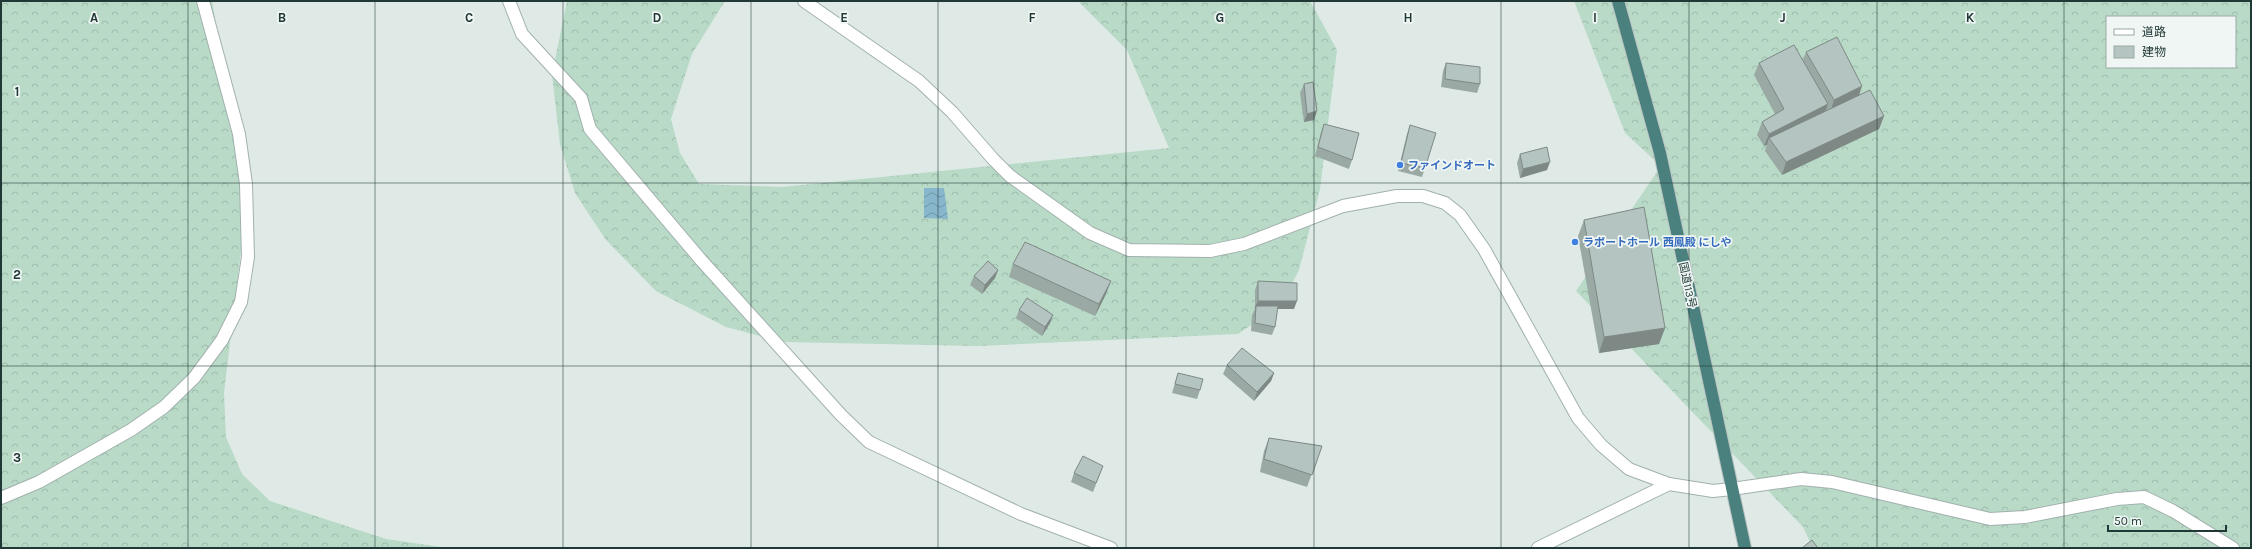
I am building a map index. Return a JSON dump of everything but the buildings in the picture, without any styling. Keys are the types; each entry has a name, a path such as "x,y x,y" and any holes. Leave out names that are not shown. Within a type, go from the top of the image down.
{"highway":[{"name":"国道113号","path":"1618,1 1660,153 1745,548"}],"street":[{"path":"1,498 39,482 131,430 164,406 194,378 222,340 241,302 248,257 246,184 240,134 203,1"},
{"path":"508,1 522,34 580,98 590,129 701,260 841,415 869,442 1021,514 1111,548"},
{"path":"804,1 919,81 952,112 992,159 1016,180 1090,233 1129,250 1217,250 1244,244 1343,206 1397,196 1423,196 1445,203 1460,215 1484,249 1578,418 1601,445 1629,469 1669,484 1713,490 1732,490 1801,479 1832,482 1946,510 1990,519 2025,517 2117,500 2144,498 2173,511 2233,548"},
{"path":"1538,548 1669,484"}],"green space":[{"path":"1,1 212,1 243,180 242,242 224,393 226,437 242,474 270,501 386,539 448,548 1,548"},
{"path":"567,1 725,1 692,54 671,119 680,153 699,184 782,187 1169,148 1127,50 1078,1 1310,1 1337,50 1320,189 1299,270 1281,305 1238,334 978,346 783,342 726,327 656,291 606,240 575,193 560,144 552,75"},
{"path":"1574,1 2251,1 2251,548 1813,548 1803,527 1576,291 1661,166 1625,133"}],"water":[{"path":"924,188 944,188 948,219 924,218"}],"place":[{"name":"ファインドオート","path":"1400,165"},
{"name":"ラポートホール 西鳳殿 にしや","path":"1575,242"}]}
